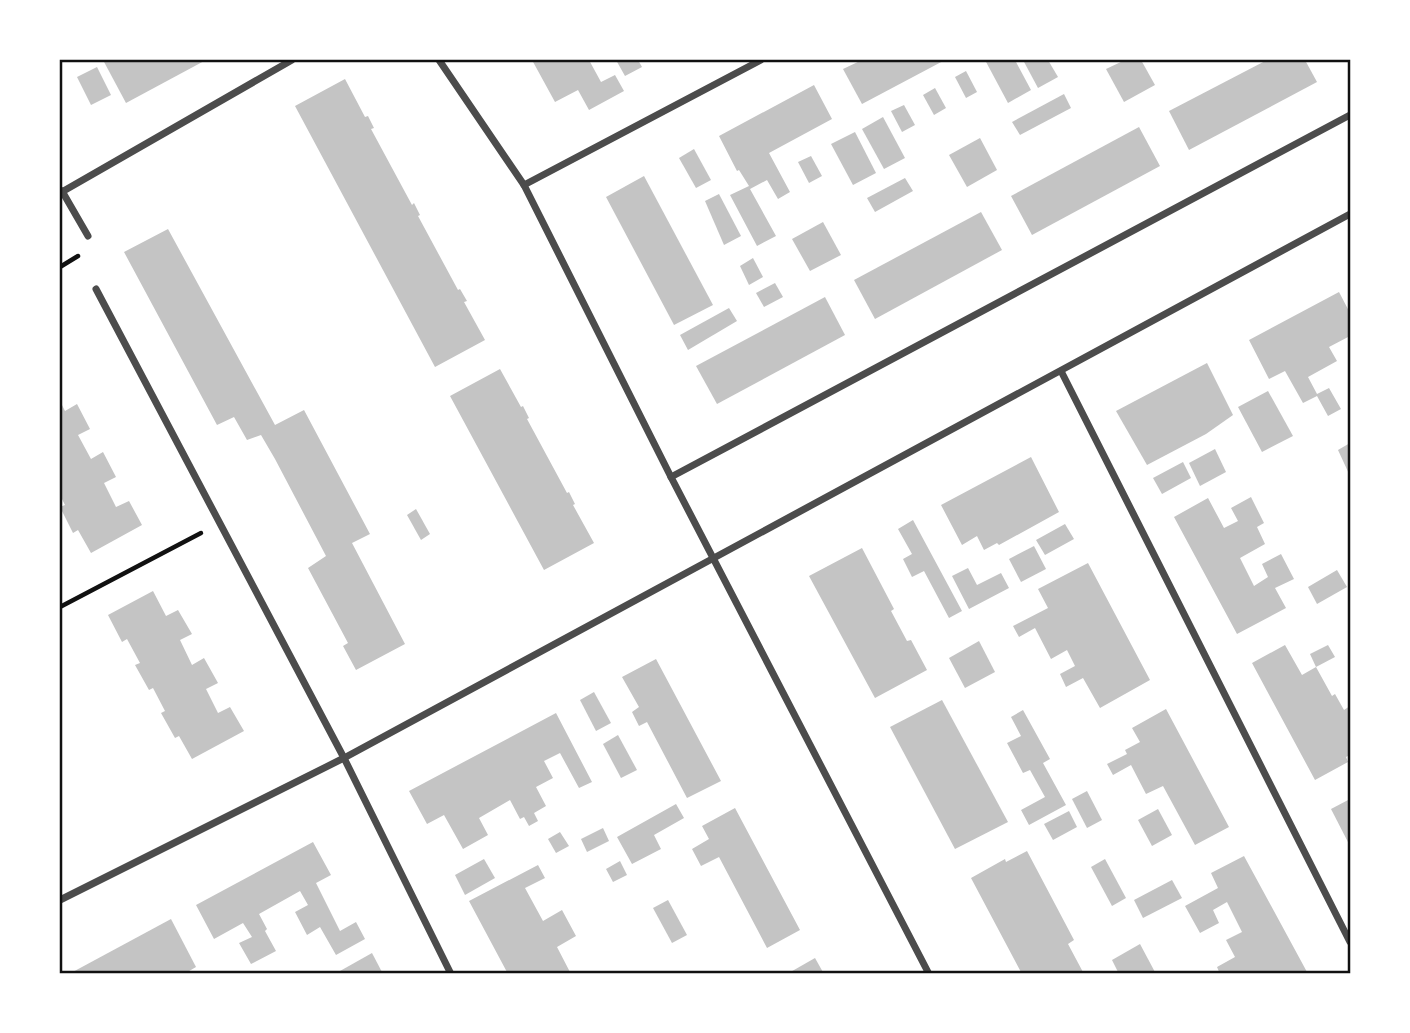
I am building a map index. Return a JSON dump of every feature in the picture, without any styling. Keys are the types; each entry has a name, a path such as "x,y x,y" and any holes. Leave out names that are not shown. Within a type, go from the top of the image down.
{"street":[{"path":"88,236 61,192 292,60"},
{"path":"439,60 524,185 671,477 929,974"},
{"path":"524,185 761,60"},
{"path":"671,477 1350,115"},
{"path":"60,900 344,758 713,556 1350,215"},
{"path":"96,289 344,758 451,974"},
{"path":"1060,371 1350,942"}],"path":[{"path":"60,267 78,256 88,236"},
{"path":"78,256 96,289"},
{"path":"60,607 220,523"}],"building":[{"path":"103,60 206,60 126,103"},
{"path":"532,60 589,60 601,82 615,75 624,91 589,110 578,90 555,102"},
{"path":"616,60 638,60 642,67 625,76"},
{"path":"862,60 945,60 862,104 843,69"},
{"path":"985,60 1015,60 1031,90 1008,103"},
{"path":"1023,60 1048,60 1058,77 1038,88"},
{"path":"1125,60 1141,60 1155,85 1124,102 1106,69"},
{"path":"1267,60 1305,60 1317,82 1189,150 1169,111"},
{"path":"97,67 111,95 91,105 77,77"},
{"path":"966,71 977,92 966,98 955,77"},
{"path":"345,79 365,117 368,116 374,128 371,129 412,205 414,203 420,215 418,216 458,290 460,289 467,301 464,302 485,340 435,367 295,106"},
{"path":"814,85 832,119 769,153 790,192 778,199 767,180 750,189 776,236 757,246 730,195 749,186 739,170 737,171 719,136"},
{"path":"935,88 946,108 934,115 923,95"},
{"path":"1064,94 1071,108 1020,135 1012,122"},
{"path":"904,105 915,125 902,132 891,111"},
{"path":"883,117 905,158 884,169 862,129"},
{"path":"1139,127 1160,166 1032,235 1011,196"},
{"path":"855,132 876,173 853,185 831,144"},
{"path":"980,138 997,170 967,187 949,155"},
{"path":"694,149 711,180 696,188 679,158"},
{"path":"811,156 822,176 809,183 798,162"},
{"path":"644,176 713,305 674,325 606,197"},
{"path":"905,178 913,191 875,212 867,198"},
{"path":"719,194 741,236 724,245 705,201"},
{"path":"981,212 1002,250 875,319 854,280"},
{"path":"823,222 841,255 810,271 792,239"},
{"path":"168,229 275,425 304,410 370,534 352,543 405,644 356,670 343,646 348,643 308,568 326,556 275,459 261,435 247,440 234,417 217,425 124,252"},
{"path":"753,258 763,277 749,285 740,266"},
{"path":"775,283 783,297 764,307 756,293"},
{"path":"1339,292 1350,313 1350,336 1329,347 1337,361 1308,377 1317,394 1329,388 1341,409 1328,416 1317,396 1303,403 1285,371 1269,379 1249,340"},
{"path":"825,297 845,335 717,404 696,366"},
{"path":"729,308 737,321 688,350 680,335"},
{"path":"1207,363 1233,415 1206,434 1147,465 1116,411"},
{"path":"500,369 521,407 523,406 529,418 527,419 567,493 569,492 575,504 573,505 594,543 544,570 450,396"},
{"path":"1268,391 1293,436 1262,452 1238,407"},
{"path":"60,401 65,411 77,404 90,429 78,435 91,459 103,452 116,477 104,483 116,507 129,501 142,525 91,553 78,530 73,533 60,507 65,505 60,495"},
{"path":"1350,443 1350,476 1338,450"},
{"path":"1215,449 1226,472 1200,486 1189,463"},
{"path":"1031,457 1059,512 999,545 997,543 984,550 977,536 962,545 941,505"},
{"path":"1183,462 1191,478 1162,494 1153,478"},
{"path":"1251,497 1264,523 1257,527 1265,544 1240,558 1254,586 1268,577 1262,564 1281,554 1294,579 1275,588 1286,608 1237,634 1174,517 1208,498 1224,528 1238,521 1231,508"},
{"path":"416,509 430,534 421,540 407,515"},
{"path":"913,520 962,611 949,618 924,571 912,577 903,559 912,554 898,529"},
{"path":"1065,524 1074,539 1045,555 1036,540"},
{"path":"1034,546 1046,569 1021,582 1009,559"},
{"path":"862,548 894,609 891,611 927,670 875,698 809,576"},
{"path":"1088,563 1150,680 1100,708 1083,678 1066,687 1060,674 1075,666 1067,650 1051,659 1035,628 1019,637 1013,626 1048,608 1038,589"},
{"path":"968,568 977,585 1001,573 1009,588 969,609 952,576"},
{"path":"1337,570 1347,587 1317,604 1308,587"},
{"path":"153,591 166,616 178,610 192,634 180,640 192,665 204,658 218,683 206,689 218,713 230,707 244,731 192,759 179,736 175,738 161,713 165,711 153,688 149,690 135,665 140,663 127,639 122,642 108,615"},
{"path":"979,641 995,672 965,688 949,658"},
{"path":"1285,645 1302,675 1316,667 1332,696 1335,694 1344,710 1350,706 1350,755 1346,757 1348,762 1315,780 1252,663"},
{"path":"1328,645 1335,657 1316,667 1310,654"},
{"path":"656,659 721,781 687,798 647,722 639,726 632,712 639,707 622,677"},
{"path":"594,692 611,723 596,731 580,700"},
{"path":"942,700 1008,822 955,849 890,727"},
{"path":"1166,709 1229,827 1195,845 1163,786 1146,794 1131,765 1113,775 1107,764 1127,754 1125,750 1140,742 1132,728"},
{"path":"1023,710 1050,759 1043,763 1066,805 1029,825 1021,810 1045,797 1030,770 1023,773 1007,743 1021,736 1011,717"},
{"path":"556,713 592,782 579,788 560,753 544,761 553,778 536,787 546,806 534,813 538,821 529,826 524,817 520,819 510,800 479,818 488,835 463,849 444,815 427,824 409,791"},
{"path":"618,735 637,770 621,778 603,744"},
{"path":"1087,791 1102,820 1087,828 1072,799"},
{"path":"1350,799 1350,846 1331,809"},
{"path":"676,804 684,818 654,835 661,849 632,864 617,837"},
{"path":"735,808 800,930 767,948 719,857 701,866 692,849 709,839 702,826"},
{"path":"1158,809 1172,835 1152,846 1138,820"},
{"path":"1069,811 1077,827 1053,840 1044,824"},
{"path":"603,828 609,841 587,852 581,839"},
{"path":"560,832 569,846 556,853 548,839"},
{"path":"313,842 331,875 316,883 340,931 356,922 365,939 336,955 320,927 307,935 295,912 308,905 300,891 259,914 276,951 251,964 239,943 252,937 243,923 214,939 196,905"},
{"path":"1027,851 1074,940 1068,944 1084,974 1022,974 971,878 1005,859 1006,862"},
{"path":"1244,856 1307,972 1305,974 1220,974 1217,967 1235,957 1226,940 1242,932 1227,902 1213,910 1219,923 1200,933 1185,906 1218,888 1211,873"},
{"path":"484,859 495,878 465,895 455,875"},
{"path":"1105,859 1126,898 1112,906 1091,867"},
{"path":"620,861 627,875 613,882 606,869"},
{"path":"538,865 545,878 525,888 543,921 562,910 576,936 557,947 571,974 508,974 469,901"},
{"path":"1172,880 1182,898 1143,918 1134,900"},
{"path":"668,900 687,935 672,943 653,908"},
{"path":"171,919 196,967 184,974 69,974"},
{"path":"1140,944 1156,974 1119,974 1112,960"},
{"path":"372,953 383,974 341,974 340,971"},
{"path":"815,958 824,974 787,974"}]}
